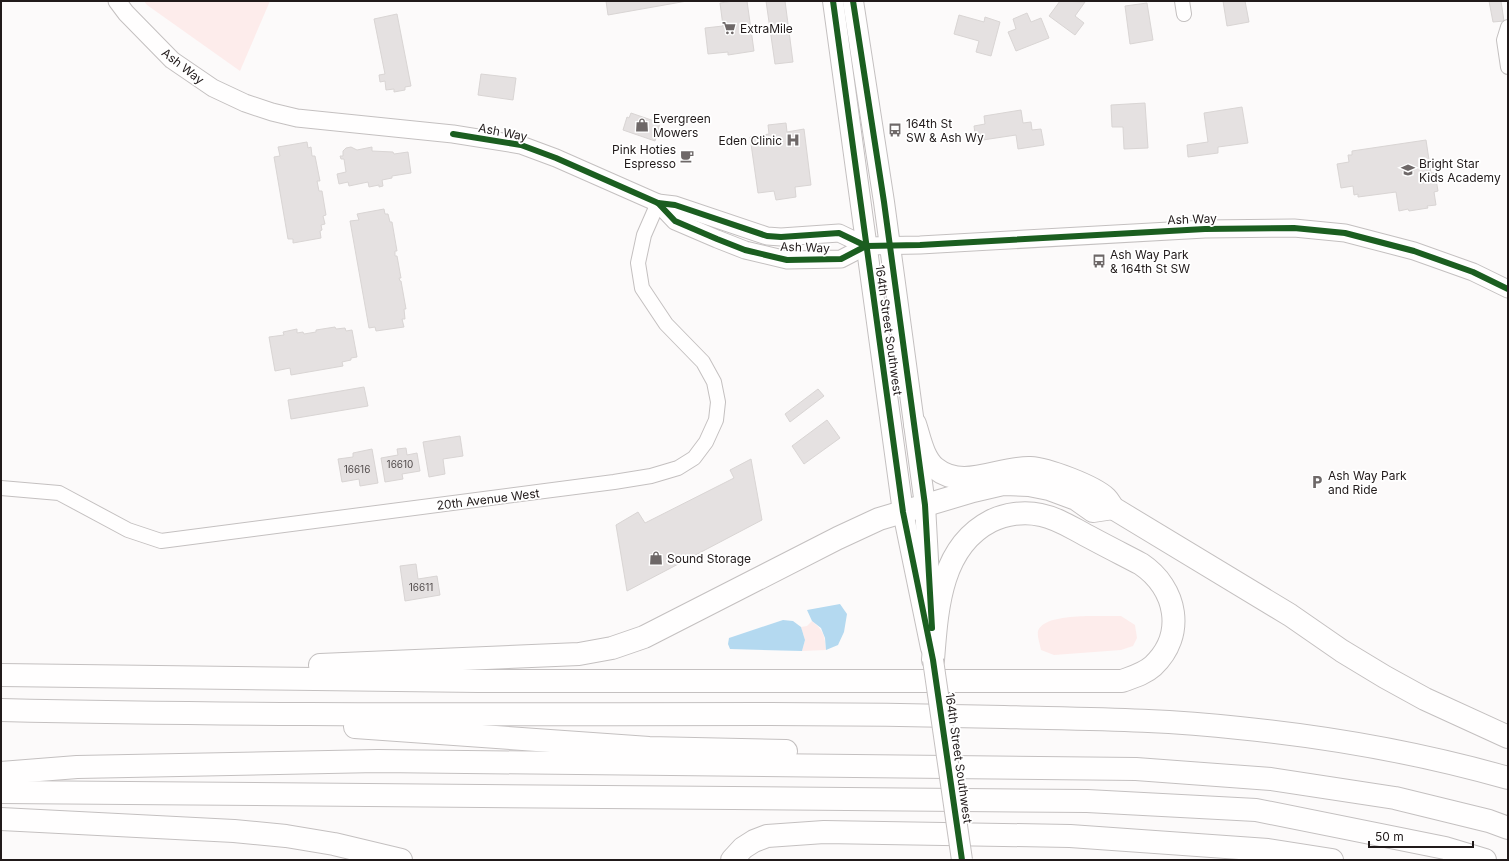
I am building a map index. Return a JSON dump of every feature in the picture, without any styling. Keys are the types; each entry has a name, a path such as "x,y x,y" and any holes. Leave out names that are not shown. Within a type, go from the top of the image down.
{"highway":[{"path":"915,424 925,454 934,467 943,473 956,478 966,479 1030,468 1070,478 1106,498 1113,508 1290,615 1342,651 1385,678 1425,699 1508,737"},
{"path":"53,675 579,654 612,648 644,638 838,538 879,519 973,491 1003,484 1022,484 1049,489 1076,499 1093,511 1113,508"},
{"path":"1,675 478,681 1122,681 1141,674 1159,659 1166,648 1172,633 1172,608 1169,596 1160,581 1142,564 1057,520 1026,513 1010,514 982,525 970,535 960,547 951,563 940,598 936,626 934,660"},
{"path":"1,710 168,714 829,714 1169,722 1253,729 1368,746 1436,760 1508,778"},
{"path":"168,714 649,748 1127,758 1245,763 1420,793 1508,814"},
{"path":"1,773 76,767 378,761 1136,769 1271,778 1395,798 1490,821 1508,828"},
{"path":"1,792 1087,801 1256,810 1445,848 1485,860"},
{"path":"1,819 234,831 286,836 334,844 401,860"},
{"path":"732,860 743,848 754,841 767,836 824,832 1070,836 1268,850 1332,860"}],"main road":[{"name":"164th Street Southwest","path":"833,1 903,512 934,660 962,860"},
{"name":"164th Street Southwest","path":"853,1 890,246 925,505 934,660"}],"street":[{"name":"Ash Way","path":"117,1 126,13 172,60 213,88 245,103 297,118 453,134 521,145 556,158 658,203 675,205 767,236 781,237 838,232 866,246 890,246 1205,229 1294,228 1345,233 1414,251 1473,272 1508,289"},
{"path":"1508,27 1504,40 1508,67"},
{"name":"Ash Way","path":"658,203 675,220 717,239 745,250 786,260 841,259 866,246"},
{"name":"20th Avenue West","path":"1,488 59,493 128,530 162,541 614,482 651,476 678,468 694,458 706,442 716,420 718,402 714,382 703,362 666,324 642,288 638,263 644,235 658,203"}],"shaded area":[{"path":"144,1 270,1 240,71 147,5"},
{"path":"1121,616 1135,625 1137,638 1133,646 1121,650 1054,655 1041,650 1038,631 1041,626 1052,620 1066,617"},
{"path":"812,621 823,633 826,650 802,651 805,640 801,627 807,626"}],"water":[{"path":"840,604 847,614 844,632 838,645 826,650 825,638 821,628 812,621 807,610"},
{"path":"783,620 793,621 801,627 805,640 802,651 730,649 728,644 729,638"}],"building":[{"path":"606,1 687,1 608,15"},
{"name":"ExtraMile","path":"747,1 754,51 728,55 728,52 708,54 705,28 723,26 720,3"},
{"path":"766,1 785,1 793,62 775,64"},
{"path":"1060,1 1085,2 1075,16 1084,23 1075,35 1049,16"},
{"path":"1223,1 1245,1 1249,22 1227,26"},
{"path":"1489,1 1501,1 1504,21 1493,22"},
{"path":"1147,3 1153,40 1130,44 1125,6"},
{"path":"1027,13 1031,22 1041,18 1049,38 1016,51 1008,32 1016,29 1013,19"},
{"path":"397,14 411,86 405,87 405,90 394,92 394,89 386,90 385,81 380,82 379,75 385,74 374,19"},
{"path":"959,15 984,22 985,17 1000,22 991,56 976,52 979,41 954,34"},
{"path":"481,74 516,78 513,100 478,95"},
{"path":"1145,103 1148,148 1124,149 1123,127 1112,127 1111,105"},
{"path":"1242,107 1248,143 1218,147 1218,153 1188,157 1187,145 1208,142 1204,113"},
{"path":"1021,110 1023,123 1031,122 1032,130 1041,129 1044,145 1018,149 1016,135 976,141 974,126 985,124 984,116"},
{"name":"Evergreen Mowers","path":"631,113 660,123 655,141 623,130 627,117 629,118"},
{"path":"786,123 787,132 804,129 811,185 795,187 796,197 776,200 774,191 758,193 750,137 769,134 768,125"},
{"path":"1426,140 1431,173 1435,173 1438,191 1434,192 1436,205 1427,206 1428,208 1399,211 1396,192 1358,197 1358,194 1354,195 1353,186 1341,188 1337,164 1349,162 1348,155 1352,155 1352,151"},
{"path":"307,142 308,148 311,147 312,156 315,156 320,181 317,181 319,191 322,191 326,215 323,216 325,224 321,225 321,238 293,243 293,239 288,239 274,157 280,156 278,147"},
{"path":"351,147 357,150 372,147 372,151 393,152 394,154 408,152 411,173 392,176 392,178 382,180 383,186 379,187 379,185 369,187 368,182 349,186 348,182 339,184 337,174 346,172 344,159 341,159 340,156 343,156 343,151 346,148"},
{"name":"Pink Hoties Espresso","path":"685,151 691,153 689,160 683,159"},
{"path":"384,209 385,214 388,214 390,222 392,222 397,251 395,251 395,256 397,256 401,278 399,278 401,281 406,309 404,309 405,319 402,319 404,327 376,331 375,327 369,328 350,221 359,220 357,214"},
{"path":"335,327 336,329 345,328 346,331 352,330 357,357 342,362 343,366 291,375 290,368 275,371 269,337 284,335 283,332 297,329 297,333 303,332 304,334 316,332 316,330"},
{"path":"364,387 368,406 291,419 288,400"},
{"path":"818,389 824,396 790,422 785,414"},
{"path":"827,420 840,438 804,464 792,446"},
{"path":"460,436 463,456 443,459 445,474 429,477 423,442"},
{"path":"406,448 407,455 417,453 420,471 402,474 403,479 385,482 381,458 398,455 397,449"},
{"path":"372,449 378,483 360,486 359,479 342,482 338,459 353,457 353,453"},
{"name":"Sound Storage","path":"751,459 762,520 627,591 616,525 638,512 645,523 734,478 730,470"},
{"path":"416,564 418,579 437,576 440,595 405,601 400,566"}],"cycle path":[{"path":"833,1 903,512 933,660 962,860"},
{"path":"853,1 884,202 925,505 932,628"},
{"path":"453,134 521,145 556,158 658,203 675,221 745,250 787,260 841,259 866,246 920,245 1205,229 1294,228 1345,233 1414,251 1473,272 1508,289"},
{"path":"658,203 675,205 767,236 781,237 839,233 866,246"}],"place":[{"name":"ExtraMile","path":"729,28"},
{"name":"Evergreen Mowers","path":"642,125"},
{"name":"164th St SW & Ash Wy","path":"895,130"},
{"name":"Eden Clinic","path":"793,140"},
{"name":"Pink Hoties Espresso","path":"687,156"},
{"name":"Bright Star Kids Academy","path":"1408,170"},
{"name":"Ash Way Park & 164th St SW","path":"1099,261"},
{"name":"Ash Way Park and Ride","path":"1317,482"},
{"name":"Sound Storage","path":"656,558"}]}
